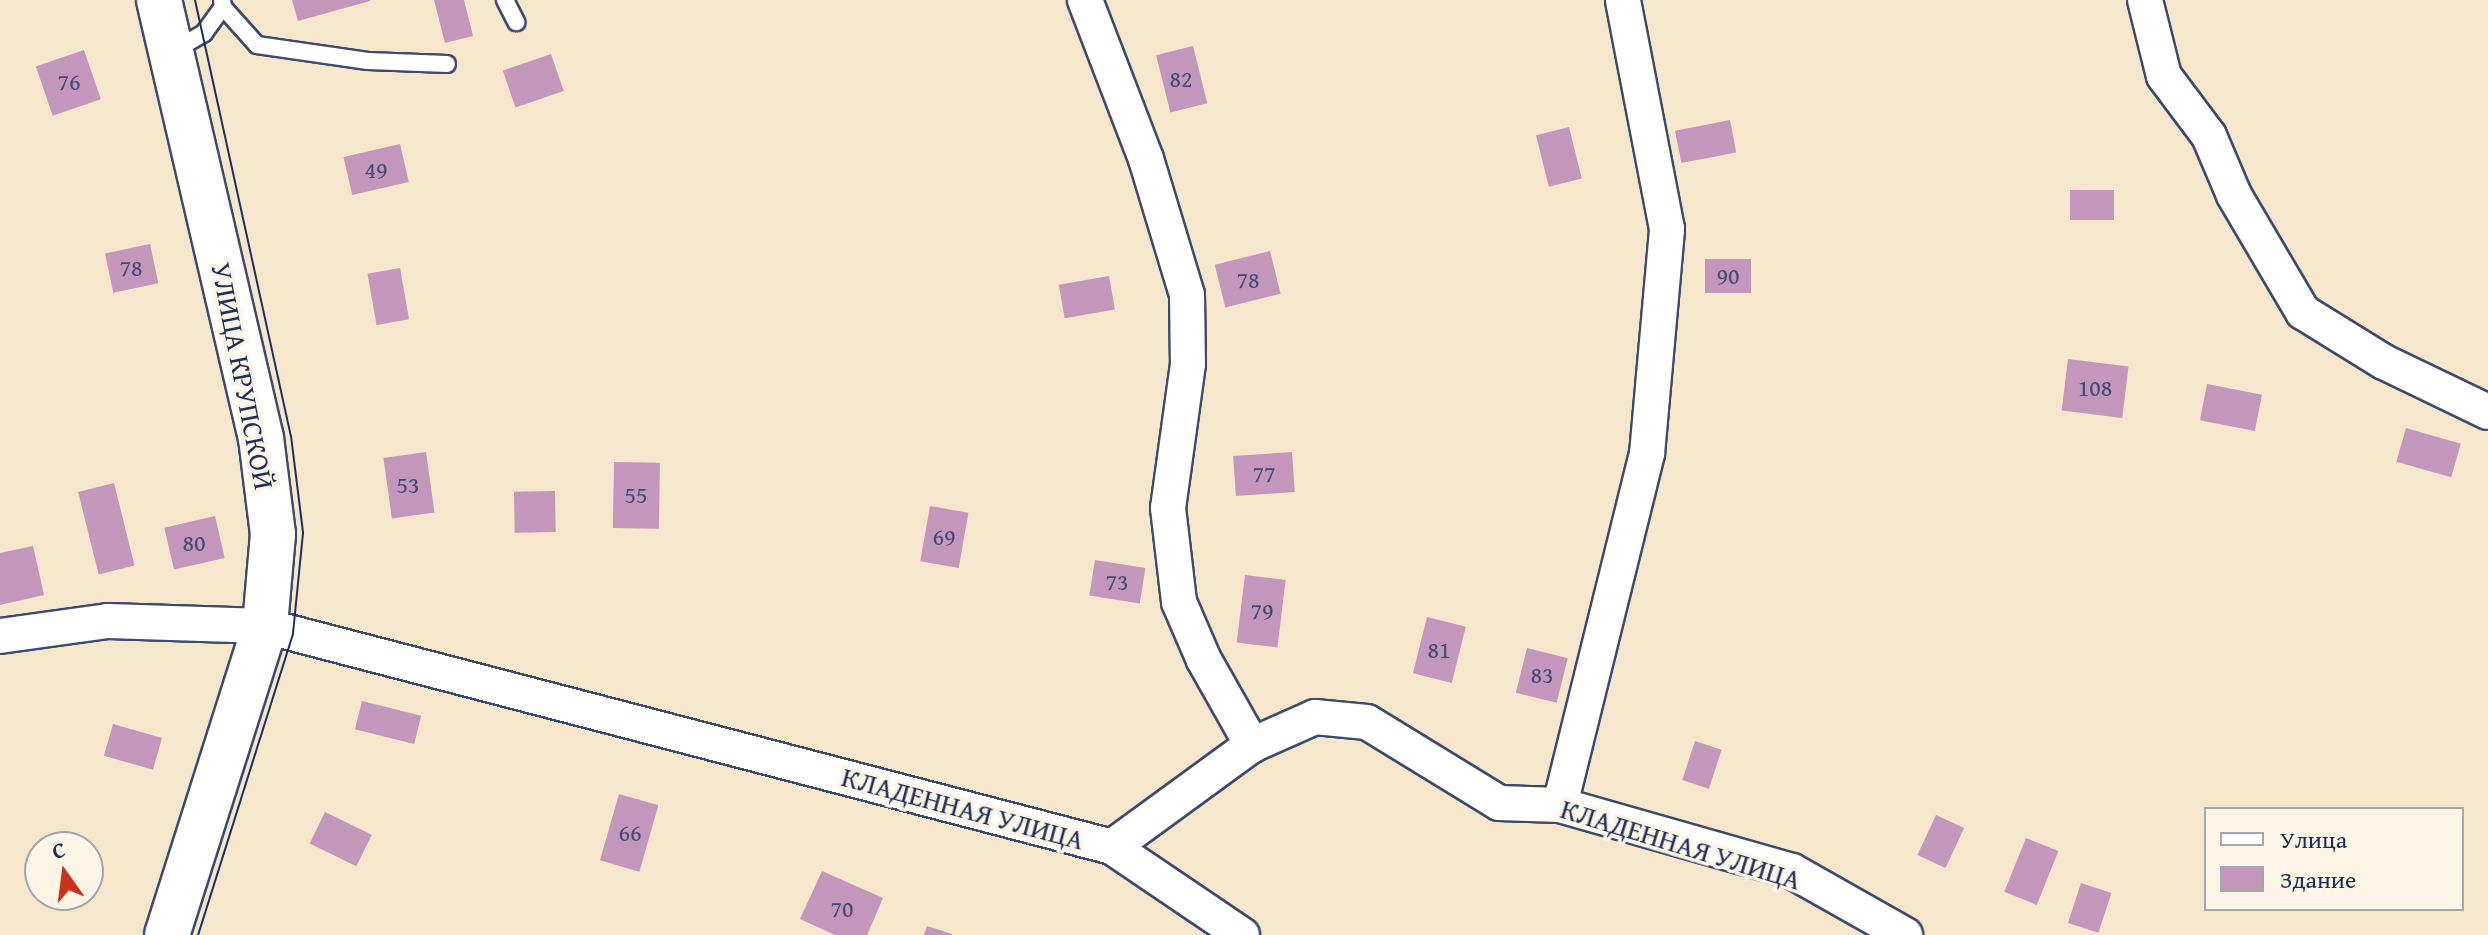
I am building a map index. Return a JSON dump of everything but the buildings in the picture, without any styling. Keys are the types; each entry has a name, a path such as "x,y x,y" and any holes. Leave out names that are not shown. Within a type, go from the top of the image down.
{"main road":[{"name":"УЛИЦА КРУПСКОЙ","path":"159,0 261,438 273,534 265,626 167,935"}],"street":[{"path":"1085,0 1146,159 1187,295 1188,364 1168,508 1179,602 1204,660 1252,745"},
{"path":"1560,805 1647,454 1667,229 1623,0"},
{"path":"2145,0 2164,76 2209,136 2234,195 2303,312 2384,362 2488,412"},
{"name":"КЛАДЕННАЯ УЛИЦА","path":"0,636 108,621 265,626 1112,847 1252,745 1315,717 1367,722 1499,803 1560,805 1792,871 1905,935"},
{"path":"1112,847 1242,935"}],"lane":[{"path":"505,0 516,22"},
{"path":"172,52 204,33 222,4 257,45 368,61 447,64"}],"tram line":[{"path":"195,0 291,436 303,533 293,634 198,935"}]}
